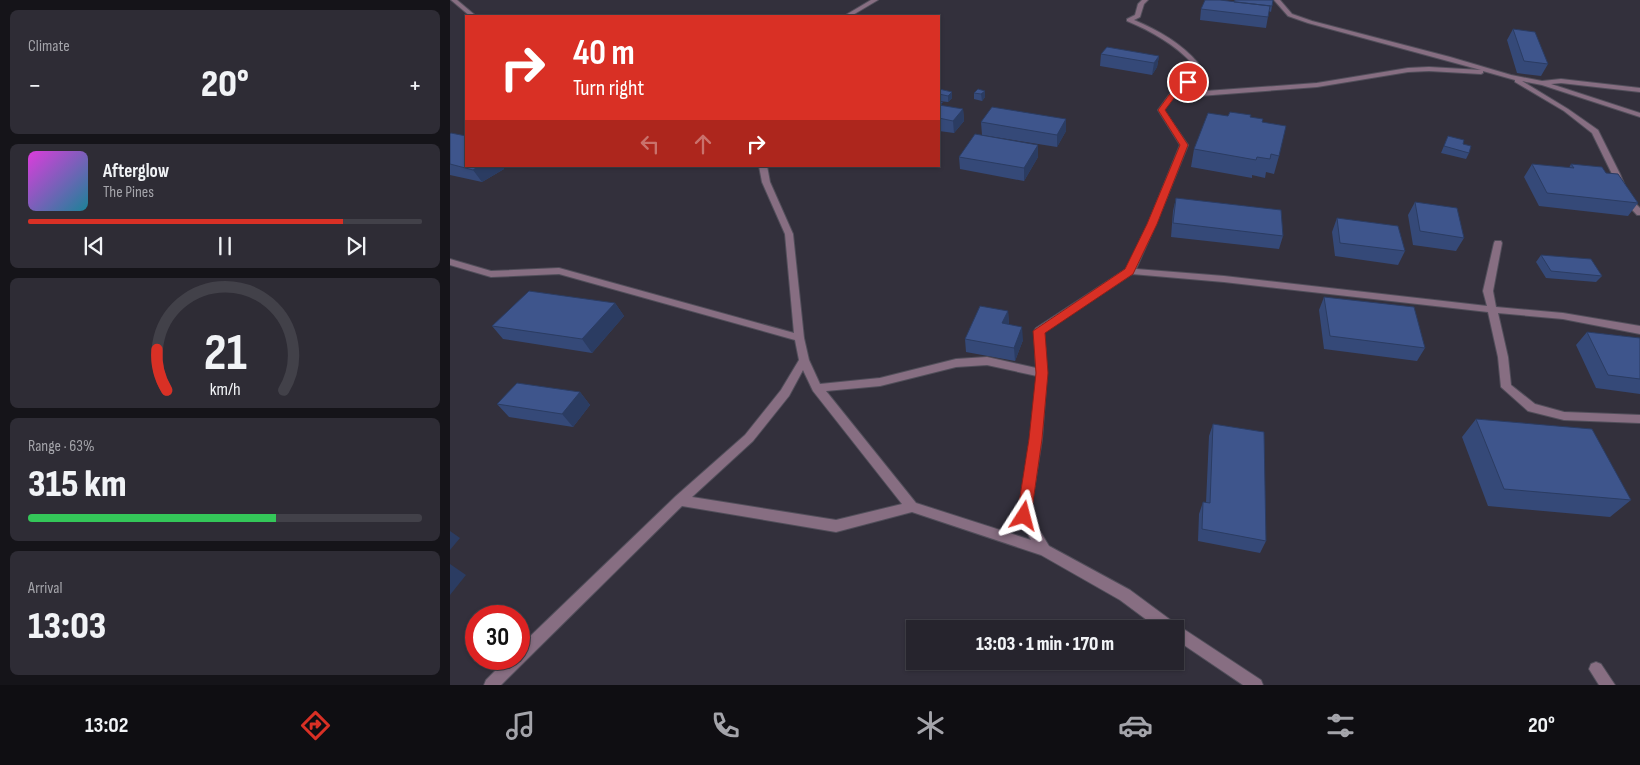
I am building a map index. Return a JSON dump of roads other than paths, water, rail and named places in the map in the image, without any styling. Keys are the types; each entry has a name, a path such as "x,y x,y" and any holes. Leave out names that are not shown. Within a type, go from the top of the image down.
{"street":[{"path":"454,0 472,15"},
{"path":"848,15 875,0"},
{"path":"1044,550 1024,516 1036,439 1042,373 1039,331 1130,271 1152,224 1184,145 1161,110 1171,96 1188,82 1195,63 1185,51 1142,25 1129,20 1138,16 1141,4 1145,0"},
{"path":"1277,0 1290,15 1310,22 1448,58 1510,77 1542,83 1640,115"},
{"path":"1171,96 1317,85 1408,70 1430,69 1495,72"},
{"path":"1510,77 1566,110 1594,132 1616,174 1626,199 1640,213"},
{"path":"1542,83 1561,81 1640,90"},
{"path":"763,167 766,182 789,234 799,338 804,360 816,388 912,506 1044,550 1125,596 1158,620"},
{"path":"1498,243 1488,291 1503,357 1506,387 1532,408 1564,416 1640,419"},
{"path":"450,262 491,274 559,271 799,338"},
{"path":"1130,271 1224,279 1563,316 1640,330"},
{"path":"530,646 680,500 748,438 786,393 804,360"},
{"path":"816,388 880,382 956,363 986,361 1042,373"},
{"path":"680,500 836,526 912,506"},
{"path":"1184,637 1256,685"},
{"path":"1596,669 1608,685"},
{"path":"491,685 506,670"}]}
